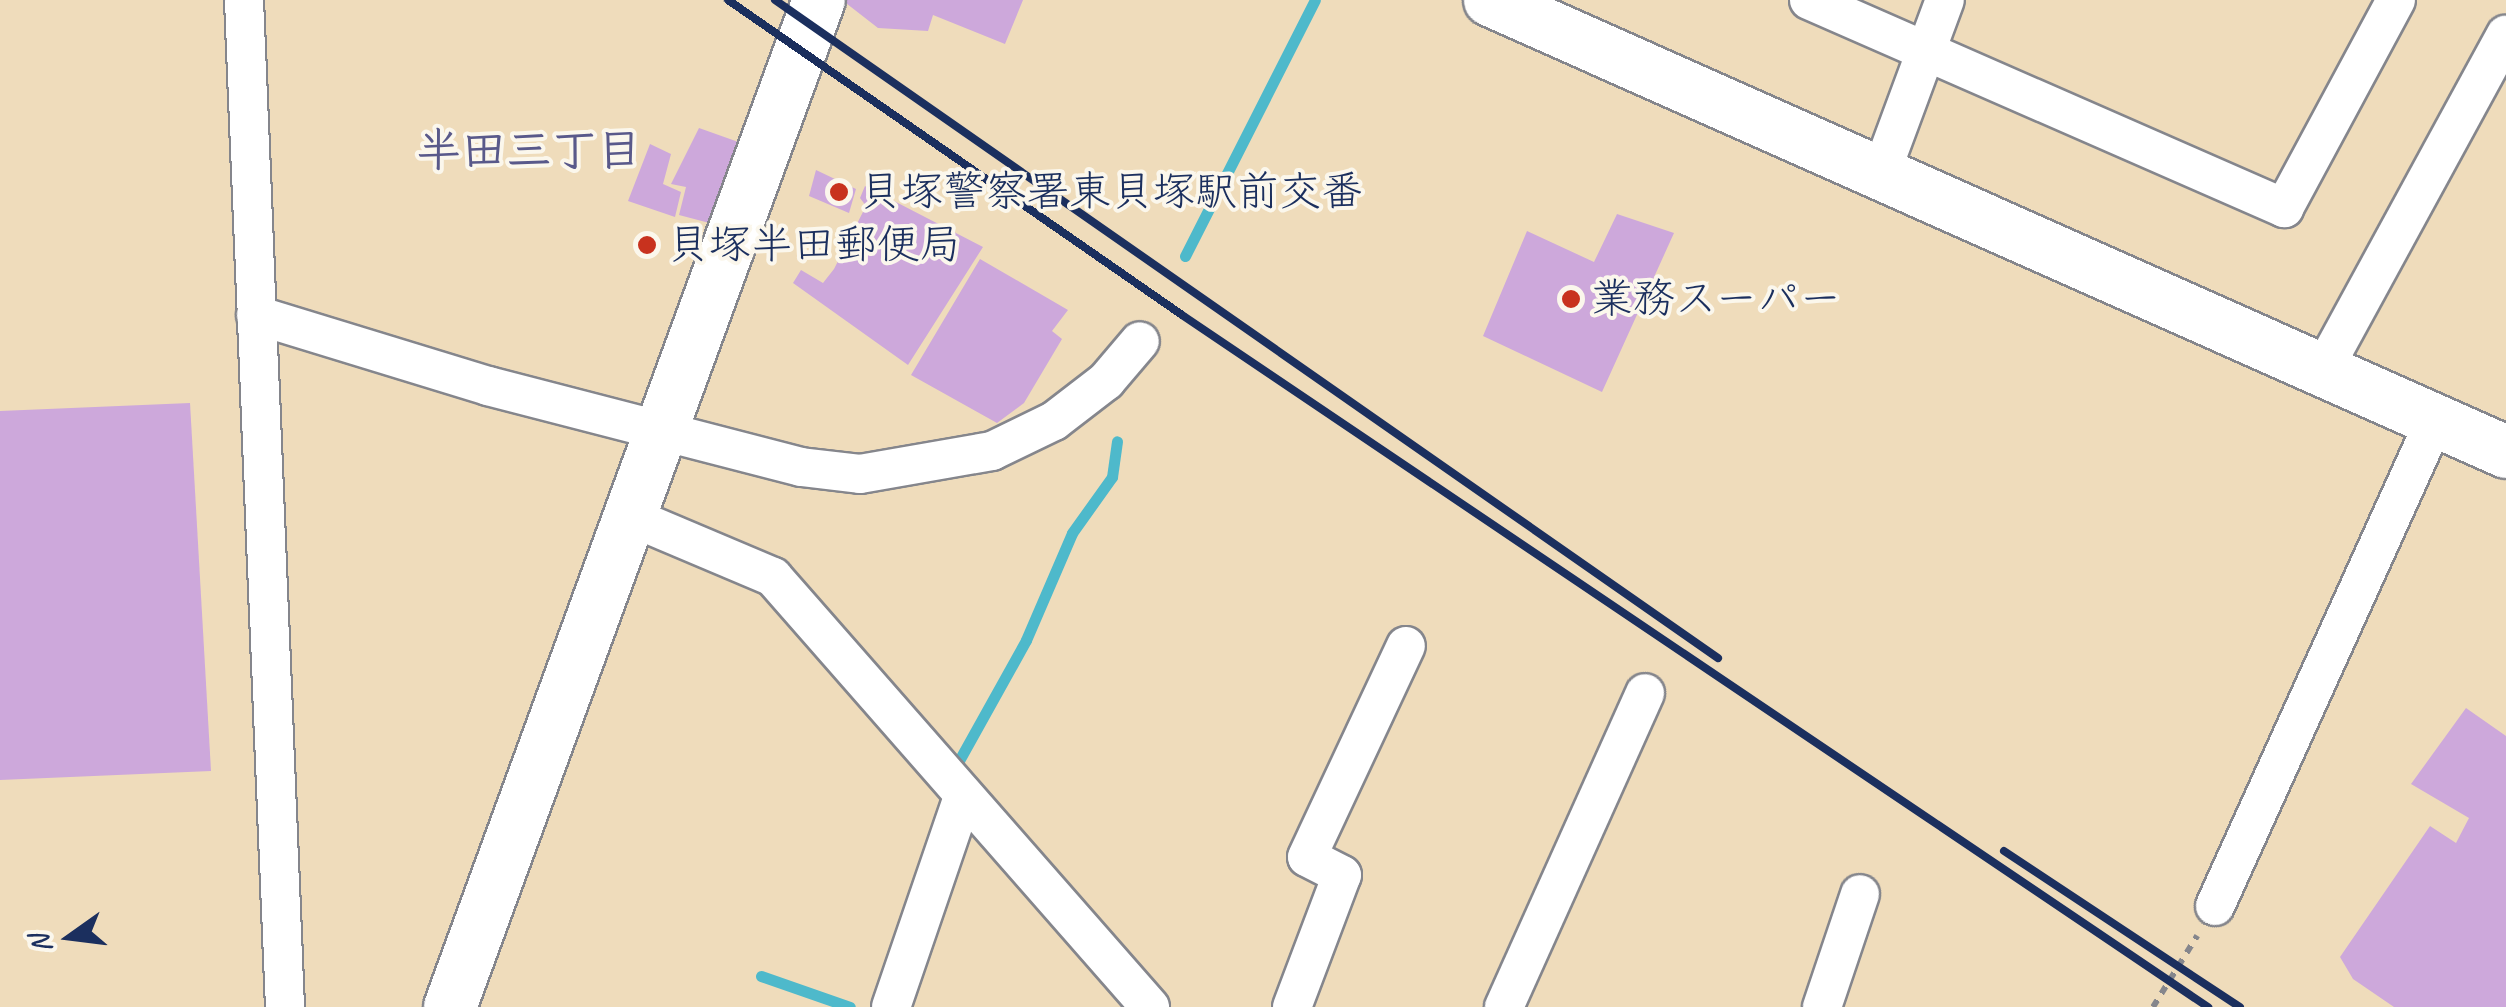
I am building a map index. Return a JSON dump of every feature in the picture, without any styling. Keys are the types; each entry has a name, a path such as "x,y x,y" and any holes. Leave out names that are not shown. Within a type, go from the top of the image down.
{"street":[{"path":"244,0 285,1007"},
{"path":"450,1007 819,0"},
{"path":"1809,0 2284,208 2396,0"},
{"path":"1882,170 1946,0"},
{"path":"1503,2 2506,452"},
{"path":"2323,370 2506,35"},
{"path":"256,315 488,386 801,467 860,474 938,465 992,451 1054,421 1106,381 1140,341"},
{"path":"2214,906 2435,420"},
{"path":"631,517 772,576 962,800 1150,1007"},
{"path":"1292,1007 1342,875 1307,857 1406,646"},
{"path":"1504,1007 1645,693"},
{"path":"891,1007 962,800"},
{"path":"1822,1007 1860,894"}],"path":[{"path":"2153,1007 2214,906"}],"building":[{"path":"842,0 1023,0 1005,44 933,15 928,31 878,28"},
{"path":"699,128 744,144 717,225 679,215 686,187 671,184"},
{"path":"650,144 671,154 663,184 681,192 675,217 628,201"},
{"path":"816,170 856,189 849,213 809,196"},
{"path":"865,186 983,247 908,365 793,283 801,270 823,283 834,269 866,206 860,198"},
{"name":"業務スーパー","path":"1617,214 1674,233 1602,392 1483,336 1527,231 1594,262"},
{"path":"980,259 1068,310 1052,331 1062,339 1024,403 997,423 911,375"},
{"path":"190,403 211,771 0,780 0,411"},
{"path":"2466,708 2506,736 2506,1007 2394,1007 2353,979 2340,957 2430,826 2456,843 2469,818 2411,784"}],"waterway":[{"path":"1185,256 1315,0"},
{"path":"956,766 1026,640 1072,533 1112,477 1117,441"},
{"path":"761,976 850,1007"}],"railway":[{"path":"728,0 1182,315 2208,1007"},
{"path":"775,0 1718,658"},
{"path":"2004,851 2240,1007"}],"place":[{"name":"貝塚警察署東貝塚駅前交番","path":"839,192"},
{"name":"貝塚半田郵便局","path":"647,245"},
{"name":"業務スーパー","path":"1571,299"}],"district":[{"name":"半田三丁目","path":"529,151"}]}
